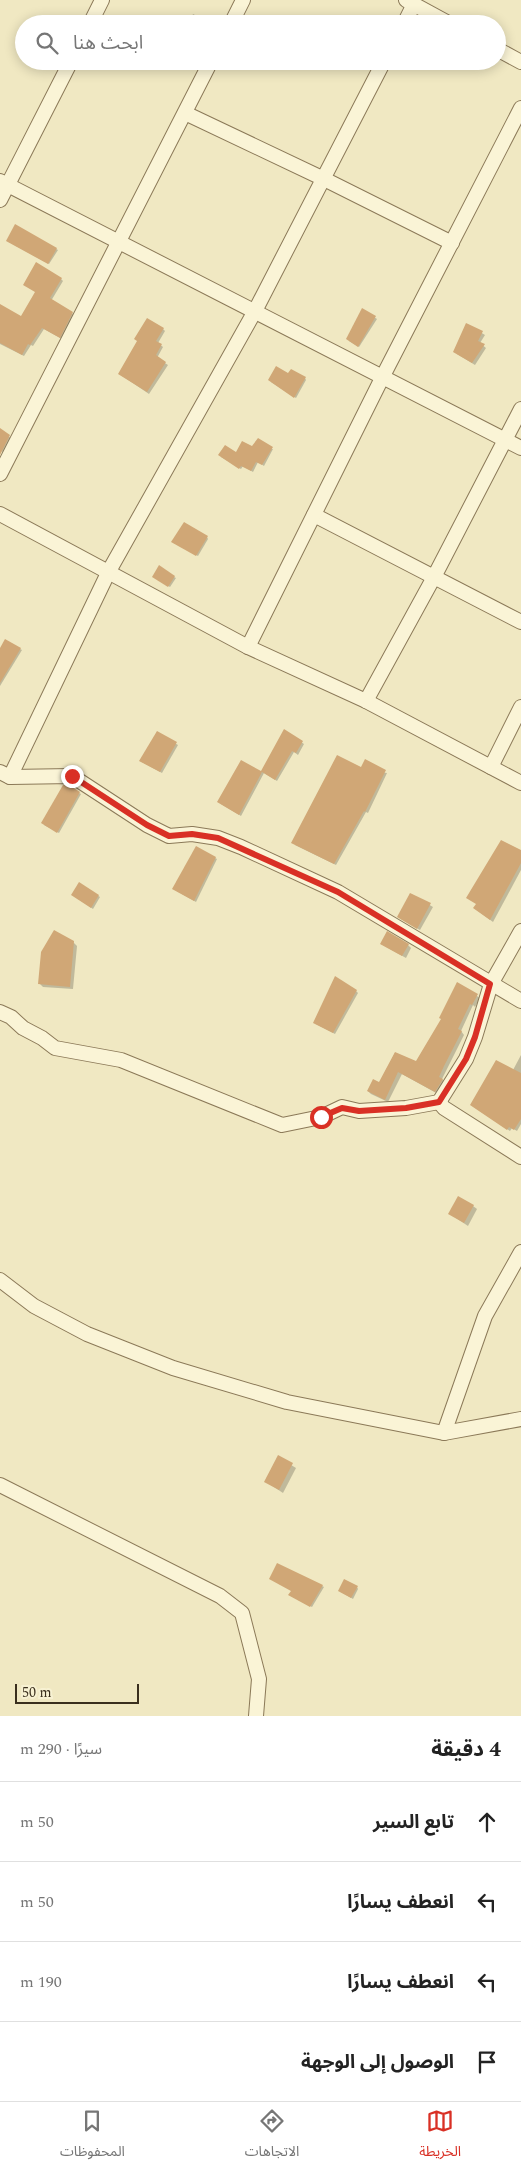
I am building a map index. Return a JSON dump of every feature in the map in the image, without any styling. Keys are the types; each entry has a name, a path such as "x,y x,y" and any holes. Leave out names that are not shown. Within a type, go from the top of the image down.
{"street":[{"path":"94,15 102,0"},
{"path":"236,15 243,0"},
{"path":"406,15 410,2 434,15"},
{"path":"506,54 521,62"},
{"path":"0,200 4,183 66,70"},
{"path":"0,474 206,70"},
{"path":"379,70 256,312 110,571 5,774 72,776 147,825 169,836 192,834 218,838 241,847 338,892 490,984 521,1000"},
{"path":"248,647 383,376 521,108"},
{"path":"184,113 324,178 452,243"},
{"path":"4,183 521,448"},
{"path":"366,701 434,577 521,409"},
{"path":"0,514 110,571 248,647 366,701 521,783"},
{"path":"314,514 521,622"},
{"path":"491,766 521,707"},
{"path":"0,1012 11,1017 23,1028 42,1038 55,1048 121,1060 282,1125 321,1117 342,1108 359,1111 406,1108 439,1102 466,1059 475,1037 490,984 521,931"},
{"path":"439,1102 444,1108 521,1157"},
{"path":"444,1432 485,1316 521,1252"},
{"path":"0,1280 34,1306 87,1334 173,1368 287,1402 444,1432 521,1419"},
{"path":"0,1485 220,1596 242,1613 259,1679 256,1716"}],"building":[{"path":"15,224 57,248 48,264 6,241"},
{"path":"36,262 62,278 50,298 73,312 60,338 42,328 30,345 28,344 22,355 0,343 0,304 21,316 35,292 23,285"},
{"path":"362,308 376,316 358,347 346,339"},
{"path":"147,318 164,328 156,341 162,344 156,355 166,362 147,392 118,374 137,341 134,339"},
{"path":"466,323 483,331 478,341 485,344 472,363 453,352"},
{"path":"276,366 288,373 291,369 306,377 294,398 268,380"},
{"path":"0,428 10,435 0,455"},
{"path":"258,438 273,447 262,465 256,462 251,471 241,466 239,469 218,455 225,445 236,452 242,441 252,446"},
{"path":"184,522 208,536 196,556 171,542"},
{"path":"159,565 175,576 168,587 152,577"},
{"path":"5,639 21,648 0,683 0,648"},
{"path":"284,729 303,741 296,753 292,751 275,780 262,772 239,815 217,802 241,760 261,771"},
{"path":"157,731 177,742 160,772 139,761"},
{"path":"337,755 361,767 365,759 386,770 365,812 334,864 291,843"},
{"path":"63,785 69,785 80,792 57,833 41,823"},
{"path":"501,840 521,850 521,863 490,920 473,908 476,904 466,898"},
{"path":"196,846 216,857 194,901 172,889"},
{"path":"79,882 99,895 91,908 71,895"},
{"path":"410,893 431,903 417,929 397,917"},
{"path":"54,930 74,941 70,987 38,984 41,952"},
{"path":"387,931 409,944 402,956 380,944"},
{"path":"335,976 357,990 333,1033 313,1023"},
{"path":"457,982 478,994 472,1005 470,1004 458,1029 462,1031 439,1077 443,1079 435,1092 398,1072 385,1100 367,1091 373,1079 379,1082 395,1052 416,1061 441,1019 439,1018"},
{"path":"496,1060 521,1073 521,1119 514,1130 509,1127 507,1130 470,1105"},
{"path":"458,1196 474,1205 464,1223 448,1214"},
{"path":"278,1455 293,1463 279,1490 264,1482"},
{"path":"277,1563 323,1585 310,1607 288,1595 291,1591 269,1579"},
{"path":"344,1579 358,1586 351,1598 338,1591"}],"route":[{"path":"72,776 147,825 169,836 192,834 218,838 338,892 490,984 475,1037 466,1059 449,1083 439,1102 406,1108 359,1111 342,1108 321,1117"}]}
